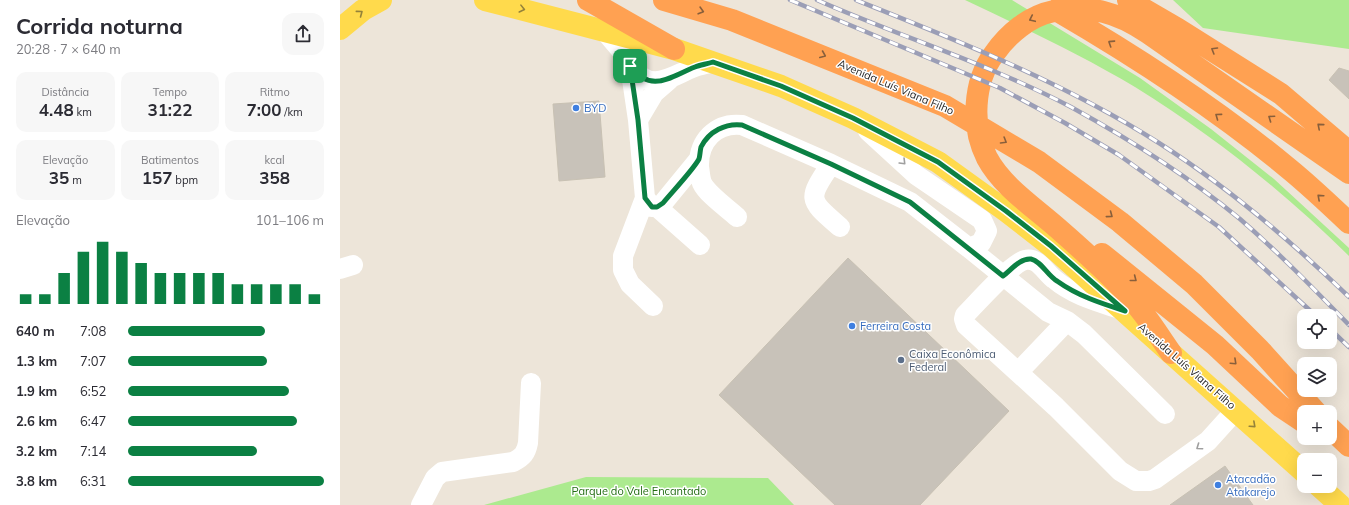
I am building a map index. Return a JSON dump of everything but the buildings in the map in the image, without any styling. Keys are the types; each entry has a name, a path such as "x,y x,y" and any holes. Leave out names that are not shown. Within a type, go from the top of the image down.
{"highway":[{"path":"588,0 674,49"},
{"name":"Avenida Luís Viana Filho","path":"664,0 732,20 945,106 1039,162 1120,222 1194,284 1260,350 1310,405"},
{"path":"1039,0 1094,32 1180,88 1288,168 1349,223"},
{"path":"1128,0 1178,28 1281,94 1349,152"},
{"path":"1297,417 1280,406 1215,345 1136,280 1059,221 1031,204 1011,189 987,158 979,134 976,112 979,82 989,60 1003,41 1025,22 1046,13 1069,9 1107,11 1129,20 1349,172"},
{"path":"1031,204 1110,278 1143,312 1171,353"},
{"path":"1337,435 1349,446"}],"main road":[{"path":"340,29 363,10 381,0"},
{"name":"Avenida Luís Viana Filho","path":"484,0 603,29 674,49 781,86 853,118 938,162 1006,211 1051,246 1297,466"},
{"path":"1327,493 1339,505"}],"street":[{"path":"603,29 622,50 630,66 637,75 654,82 669,80"},
{"path":"638,120 654,93 669,80 696,67 713,62"},
{"path":"630,66 651,203 623,256 623,270 630,284 653,306"},
{"path":"853,118 893,152 916,175 982,220 988,232 980,242 969,248"},
{"path":"737,217 706,189 701,182 699,159 701,147 709,136 719,128 731,124 742,125 831,164 910,202 1048,312 1067,321 1092,342 1165,414"},
{"path":"651,203 663,203 699,159"},
{"path":"831,164 816,188 814,199 823,212 840,227"},
{"path":"651,203 700,245"},
{"path":"1125,311 1077,294 1054,280 1036,261 1032,260 1020,262 1003,276 965,315 966,325 1056,407 1120,471 1136,481 1149,482 1155,479 1208,441 1236,410"},
{"path":"1025,365 1067,321"},
{"path":"421,505 435,478 442,472 513,462 521,458 526,452 528,443 531,383"}],"green space":[{"path":"965,0 1012,0 1140,78 1211,129 1274,179 1349,248 1349,256 1273,187 1220,145 1164,106 1135,87 1094,64"},
{"path":"1173,0 1349,0 1349,49 1203,28"},
{"name":"Parque do Vale Encantado","path":"586,477 768,478 794,505 484,505"}],"railway":[{"path":"790,0 1000,88 1065,123 1119,155 1219,227 1308,309"},
{"path":"817,0 1009,77 1071,107 1115,132 1179,173 1240,219 1282,257 1349,325"},
{"path":"856,0 1011,64 1123,121 1185,160 1234,196 1304,255 1349,297"},
{"path":"1337,336 1349,347"}],"place":[{"name":"BYD","path":"576,108"},
{"name":"Ferreira Costa","path":"852,326"},
{"name":"Caixa Econômica Federal","path":"901,360"},
{"name":"Atacadão Atakarejo","path":"1218,485"}],"route":[{"path":"713,62 781,86 853,118 938,162 1006,211 1051,246 1125,311 1091,300 1068,289 1054,280 1036,261 1026,259 1003,276 910,202 831,164 742,125 731,124 719,128 709,136 701,147 699,159 663,203 657,207 652,207 648,204 645,198 638,120 630,66 637,75 654,82 660,82 669,80 696,67 713,62"}]}
